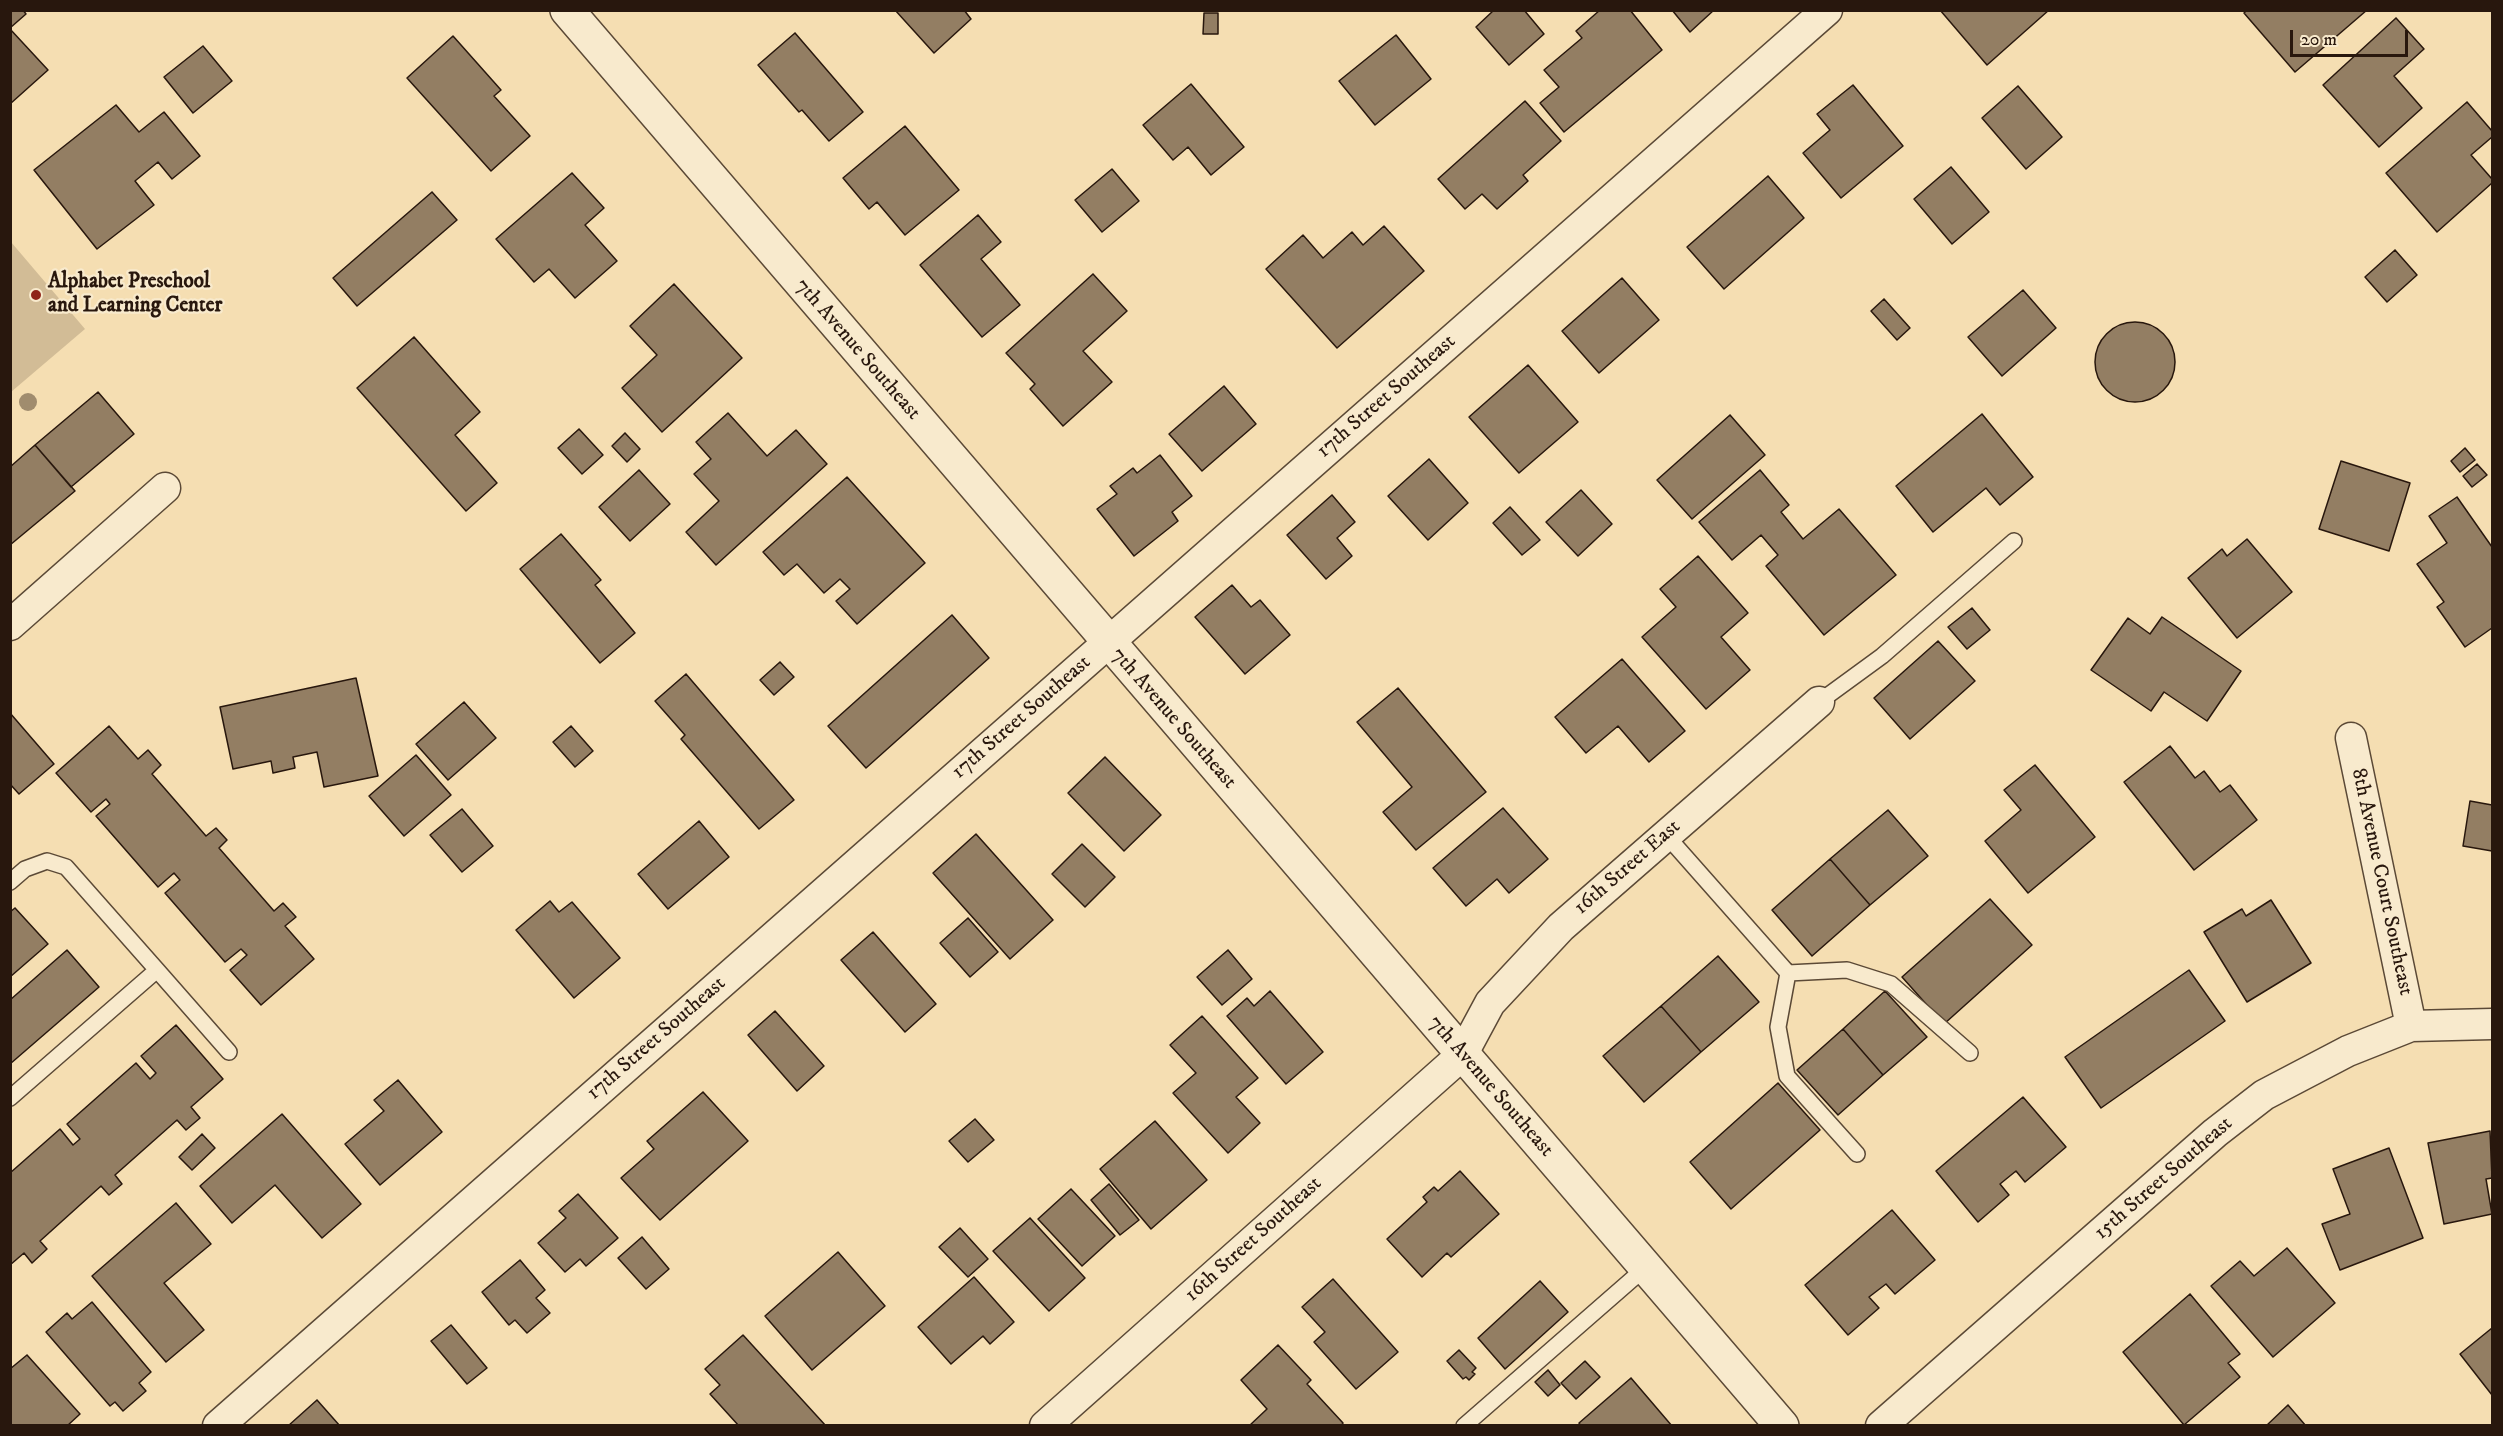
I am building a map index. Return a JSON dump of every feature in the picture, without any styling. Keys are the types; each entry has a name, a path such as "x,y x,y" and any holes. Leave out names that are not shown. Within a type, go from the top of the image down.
{"street":[{"name":"7th Avenue Southeast","path":"567,10 1782,1425"},
{"name":"17th Street Southeast","path":"218,1425 1827,10"},
{"path":"10,625 165,488"},
{"name":"16th Street East","path":"1462,1055 1490,1003 1561,927 1819,702"},
{"name":"8th Avenue Court Southeast","path":"2351,738 2411,1026"},
{"name":"15th Street Southeast","path":"1881,1425 2215,1133 2264,1095 2348,1050 2411,1026 2493,1024"},
{"name":"16th Street Southeast","path":"1045,1425 1462,1055"}],"lane":[{"path":"1819,702 1882,656 2014,540"},
{"path":"1666,835 1788,973"},
{"path":"10,882 25,870 47,861 66,867 229,1052"},
{"path":"10,1098 158,970"},
{"path":"1788,973 1847,970 1891,984 1970,1053"},
{"path":"1788,973 1778,1027 1787,1076 1857,1154"},
{"path":"1464,1425 1645,1268"}],"shaded area":[{"path":"11,242 85,329 10,392"}],"building":[{"path":"10,10 23,10 26,14 10,28"},
{"path":"895,10 964,10 971,19 934,53"},
{"path":"1494,10 1524,10 1544,34 1509,65 1476,27"},
{"path":"1600,10 1630,10 1662,50 1564,132 1540,103 1559,87 1544,70 1582,38 1576,31"},
{"path":"1672,10 1714,10 1690,32"},
{"path":"1940,10 2049,10 1987,65"},
{"path":"2247,10 2367,10 2295,72 2244,13"},
{"path":"1204,13 1218,13 1218,34 1203,34"},
{"path":"2396,18 2424,49 2394,76 2422,108 2379,147 2323,85"},
{"path":"10,29 48,70 10,104"},
{"path":"795,33 863,112 829,141 802,110 799,112 758,65"},
{"path":"1396,35 1431,79 1375,125 1339,81"},
{"path":"453,36 501,90 494,96 530,136 491,171 407,78"},
{"path":"203,46 232,81 193,113 164,77"},
{"path":"1191,84 1244,147 1211,175 1188,147 1173,160 1143,125"},
{"path":"1853,85 1903,146 1841,198 1803,153 1830,130 1817,114"},
{"path":"2018,86 2062,137 2026,169 1982,118"},
{"path":"1525,101 1561,141 1523,175 1528,181 1497,209 1482,194 1465,209 1438,179"},
{"path":"2467,102 2492,131 2492,137 2471,155 2492,179 2492,183 2437,232 2386,173"},
{"path":"116,105 139,132 164,112 200,156 172,179 158,162 135,181 154,205 97,249 34,170"},
{"path":"905,126 959,190 905,235 877,202 869,209 843,178"},
{"path":"1951,167 1989,212 1952,244 1914,199"},
{"path":"1112,169 1139,201 1102,232 1075,200"},
{"path":"572,173 604,208 585,225 617,261 575,298 549,269 534,282 496,239"},
{"path":"1768,176 1804,218 1724,289 1687,247"},
{"path":"432,192 457,220 357,306 333,278"},
{"path":"978,215 1001,242 981,259 1020,305 982,337 920,265"},
{"path":"1384,226 1424,271 1337,348 1266,269 1303,235 1323,258 1352,232 1363,245"},
{"path":"2395,250 2417,275 2387,302 2365,277"},
{"path":"1093,274 1127,311 1083,351 1112,382 1063,426 1030,389 1035,384 1006,353"},
{"path":"1622,278 1659,320 1599,373 1562,331"},
{"path":"674,284 742,358 662,432 622,388 657,355 630,326"},
{"path":"2023,290 2056,328 2002,376 1968,337"},
{"path":"1884,299 1910,328 1897,340 1871,311"},
{"path":"2135,322 2150,325 2163,334 2172,347 2175,362 2172,377 2163,390 2150,399 2135,402 2120,399 2107,390 2098,377 2095,362 2098,347 2107,334 2120,325"},
{"path":"414,337 480,412 455,435 497,483 466,511 357,388"},
{"path":"1528,365 1578,422 1519,473 1469,417"},
{"path":"1224,386 1256,424 1202,471 1169,434"},
{"path":"98,392 134,434 71,487 35,445"},
{"path":"728,413 767,456 796,430 827,464 716,565 686,532 719,501 694,474 711,459 696,442"},
{"path":"1982,414 2033,477 2000,505 1986,488 1933,532 1896,486"},
{"path":"1730,415 1765,455 1692,519 1657,480"},
{"path":"579,429 603,455 582,474 558,448"},
{"path":"625,433 640,449 627,462 612,446"},
{"path":"35,445 75,491 10,545 10,467"},
{"path":"2465,448 2475,460 2460,472 2451,461"},
{"path":"1160,455 1192,496 1172,512 1178,521 1134,556 1097,509 1117,494 1110,486 1133,468 1137,473"},
{"path":"1429,459 1468,503 1428,540 1388,496"},
{"path":"2341,461 2410,483 2389,551 2319,529"},
{"path":"2477,464 2487,475 2472,487 2463,476"},
{"path":"639,470 670,504 630,541 599,507"},
{"path":"1760,470 1789,505 1781,512 1803,539 1839,509 1896,575 1824,635 1766,566 1778,555 1761,535 1732,560 1699,522"},
{"path":"847,477 925,563 857,624 836,601 850,589 840,579 824,593 797,564 784,575 763,552"},
{"path":"1581,490 1612,524 1578,556 1546,522"},
{"path":"1332,495 1355,522 1337,538 1352,556 1326,579 1287,535"},
{"path":"2457,497 2492,547 2492,628 2465,647 2437,607 2444,602 2417,564 2447,543 2429,516"},
{"path":"1510,507 1540,540 1522,555 1493,523"},
{"path":"561,534 601,580 595,585 635,633 600,663 520,569"},
{"path":"2247,539 2292,592 2237,638 2188,578 2222,549 2227,556"},
{"path":"1698,556 1748,613 1721,637 1750,670 1706,709 1642,637 1676,607 1660,589"},
{"path":"1232,585 1251,607 1260,600 1290,635 1245,674 1195,617"},
{"path":"1972,608 1990,630 1967,649 1948,627"},
{"path":"952,615 989,658 866,768 828,726"},
{"path":"2162,617 2241,671 2207,721 2164,692 2151,711 2091,670 2128,618 2150,634"},
{"path":"1938,641 1975,681 1910,739 1874,698"},
{"path":"1622,659 1685,731 1649,762 1618,726 1586,753 1555,717"},
{"path":"780,662 794,677 774,695 760,680"},
{"path":"686,674 794,800 759,829 681,739 685,735 655,701"},
{"path":"356,678 378,776 324,787 317,752 293,757 295,768 273,773 271,761 233,769 220,707"},
{"path":"1398,688 1486,792 1416,850 1383,812 1412,787 1357,722"},
{"path":"464,702 496,738 448,780 416,744"},
{"path":"10,713 54,764 19,794 10,784"},
{"path":"109,726 138,759 148,750 161,765 152,774 206,836 216,828 227,840 219,848 274,911 283,903 296,917 285,926 314,959 261,1005 230,970 247,955 241,949 225,962 165,893 180,880 174,873 158,887 96,816 110,804 106,799 91,812 56,773"},
{"path":"571,726 593,751 575,767 553,742"},
{"path":"2170,746 2195,778 2204,771 2220,792 2230,785 2257,820 2194,870 2124,782"},
{"path":"416,755 451,795 404,836 369,796"},
{"path":"1105,757 1161,815 1124,851 1068,793"},
{"path":"2035,765 2095,837 2028,893 1985,841 2021,810 2004,790"},
{"path":"2470,801 2492,805 2492,851 2463,846"},
{"path":"1503,808 1548,859 1509,893 1497,879 1466,906 1433,868"},
{"path":"462,809 493,846 462,872 430,835"},
{"path":"1888,810 1928,856 1870,905 1830,859"},
{"path":"699,821 729,857 668,909 638,874"},
{"path":"976,834 1053,920 1010,959 933,873"},
{"path":"1082,844 1115,877 1085,907 1052,874"},
{"path":"1830,859 1870,905 1812,956 1772,910"},
{"path":"1990,899 2032,945 1944,1024 1902,977"},
{"path":"2271,900 2311,963 2247,1002 2204,932 2242,909 2246,916"},
{"path":"550,901 559,912 572,902 620,958 574,998 516,930"},
{"path":"15,908 48,944 10,977 10,912"},
{"path":"968,918 998,952 970,977 940,943"},
{"path":"873,932 936,1004 905,1032 841,960"},
{"path":"67,950 99,987 10,1064 10,1000"},
{"path":"1228,950 1252,979 1222,1005 1197,977"},
{"path":"1718,956 1759,1002 1701,1052 1661,1006"},
{"path":"2189,970 2225,1021 2101,1108 2065,1057"},
{"path":"1270,991 1323,1052 1286,1084 1227,1016 1247,998 1254,1006"},
{"path":"1885,991 1927,1037 1883,1075 1843,1029"},
{"path":"1661,1006 1701,1052 1644,1102 1603,1056"},
{"path":"775,1011 824,1066 797,1091 748,1035"},
{"path":"1202,1016 1258,1078 1236,1097 1260,1123 1228,1153 1173,1093 1196,1073 1170,1045"},
{"path":"176,1025 223,1079 191,1107 200,1118 186,1130 177,1120 115,1175 122,1184 109,1195 101,1186 40,1241 47,1249 32,1263 24,1253 10,1265 10,1173 60,1129 73,1145 80,1139 67,1124 136,1063 150,1079 156,1073 141,1056"},
{"path":"1843,1029 1883,1075 1838,1115 1797,1070"},
{"path":"398,1080 442,1132 380,1185 345,1144 384,1111 374,1100"},
{"path":"1778,1083 1820,1130 1731,1209 1690,1162"},
{"path":"703,1092 748,1141 660,1220 621,1178 654,1149 647,1141"},
{"path":"2023,1097 2066,1147 2025,1182 2016,1171 2000,1184 2009,1195 1978,1222 1936,1171"},
{"path":"282,1114 361,1204 322,1238 275,1185 232,1223 200,1186"},
{"path":"975,1119 994,1140 968,1162 949,1141"},
{"path":"1155,1121 1207,1180 1151,1229 1100,1169"},
{"path":"2490,1131 2492,1178 2486,1179 2492,1214 2444,1224 2428,1143"},
{"path":"202,1134 215,1148 192,1170 179,1157"},
{"path":"2389,1148 2423,1238 2340,1270 2322,1224 2350,1214 2333,1169"},
{"path":"1460,1171 1499,1214 1451,1257 1447,1253 1422,1277 1387,1239 1427,1202 1423,1197 1434,1187 1438,1191"},
{"path":"1109,1184 1139,1220 1120,1235 1091,1200"},
{"path":"1071,1189 1115,1236 1082,1266 1038,1219"},
{"path":"578,1194 618,1238 586,1266 580,1259 565,1272 538,1243 566,1218 559,1211"},
{"path":"176,1203 211,1244 164,1283 204,1330 166,1362 92,1276"},
{"path":"1892,1210 1935,1260 1895,1294 1886,1284 1869,1297 1879,1308 1848,1335 1805,1285"},
{"path":"1030,1218 1085,1278 1049,1311 993,1251"},
{"path":"960,1228 988,1259 968,1277 939,1247"},
{"path":"642,1237 669,1269 646,1289 618,1258"},
{"path":"2287,1248 2335,1303 2273,1357 2211,1286 2240,1261 2254,1276"},
{"path":"838,1252 885,1306 812,1370 765,1316"},
{"path":"520,1260 545,1290 536,1298 550,1313 527,1333 515,1320 509,1325 482,1292"},
{"path":"974,1277 1014,1322 990,1344 983,1336 951,1364 918,1327"},
{"path":"1333,1279 1398,1352 1356,1389 1314,1342 1325,1332 1302,1307"},
{"path":"1540,1281 1568,1312 1505,1369 1478,1338"},
{"path":"2190,1294 2240,1354 2228,1363 2240,1377 2184,1425 2123,1352"},
{"path":"92,1302 151,1372 139,1383 146,1391 123,1411 115,1402 110,1406 46,1332 67,1313 72,1319"},
{"path":"451,1325 487,1368 467,1384 431,1341"},
{"path":"2492,1328 2492,1395 2460,1354"},
{"path":"743,1335 826,1426 739,1426 710,1394 720,1385 705,1369"},
{"path":"1278,1345 1311,1380 1307,1384 1343,1423 1341,1426 1249,1426 1267,1409 1241,1380"},
{"path":"1459,1350 1476,1368 1472,1372 1475,1374 1469,1380 1466,1377 1463,1379 1447,1361"},
{"path":"27,1355 80,1414 67,1426 10,1426 10,1369"},
{"path":"1585,1361 1600,1377 1576,1399 1561,1383"},
{"path":"1548,1370 1560,1385 1548,1396 1535,1382"},
{"path":"1631,1378 1672,1426 1581,1426 1579,1423"},
{"path":"317,1400 340,1426 288,1426"},
{"path":"2288,1405 2306,1426 2266,1426"}],"place":[{"name":"Alphabet Preschool and Learning Center","path":"36,295"}]}
